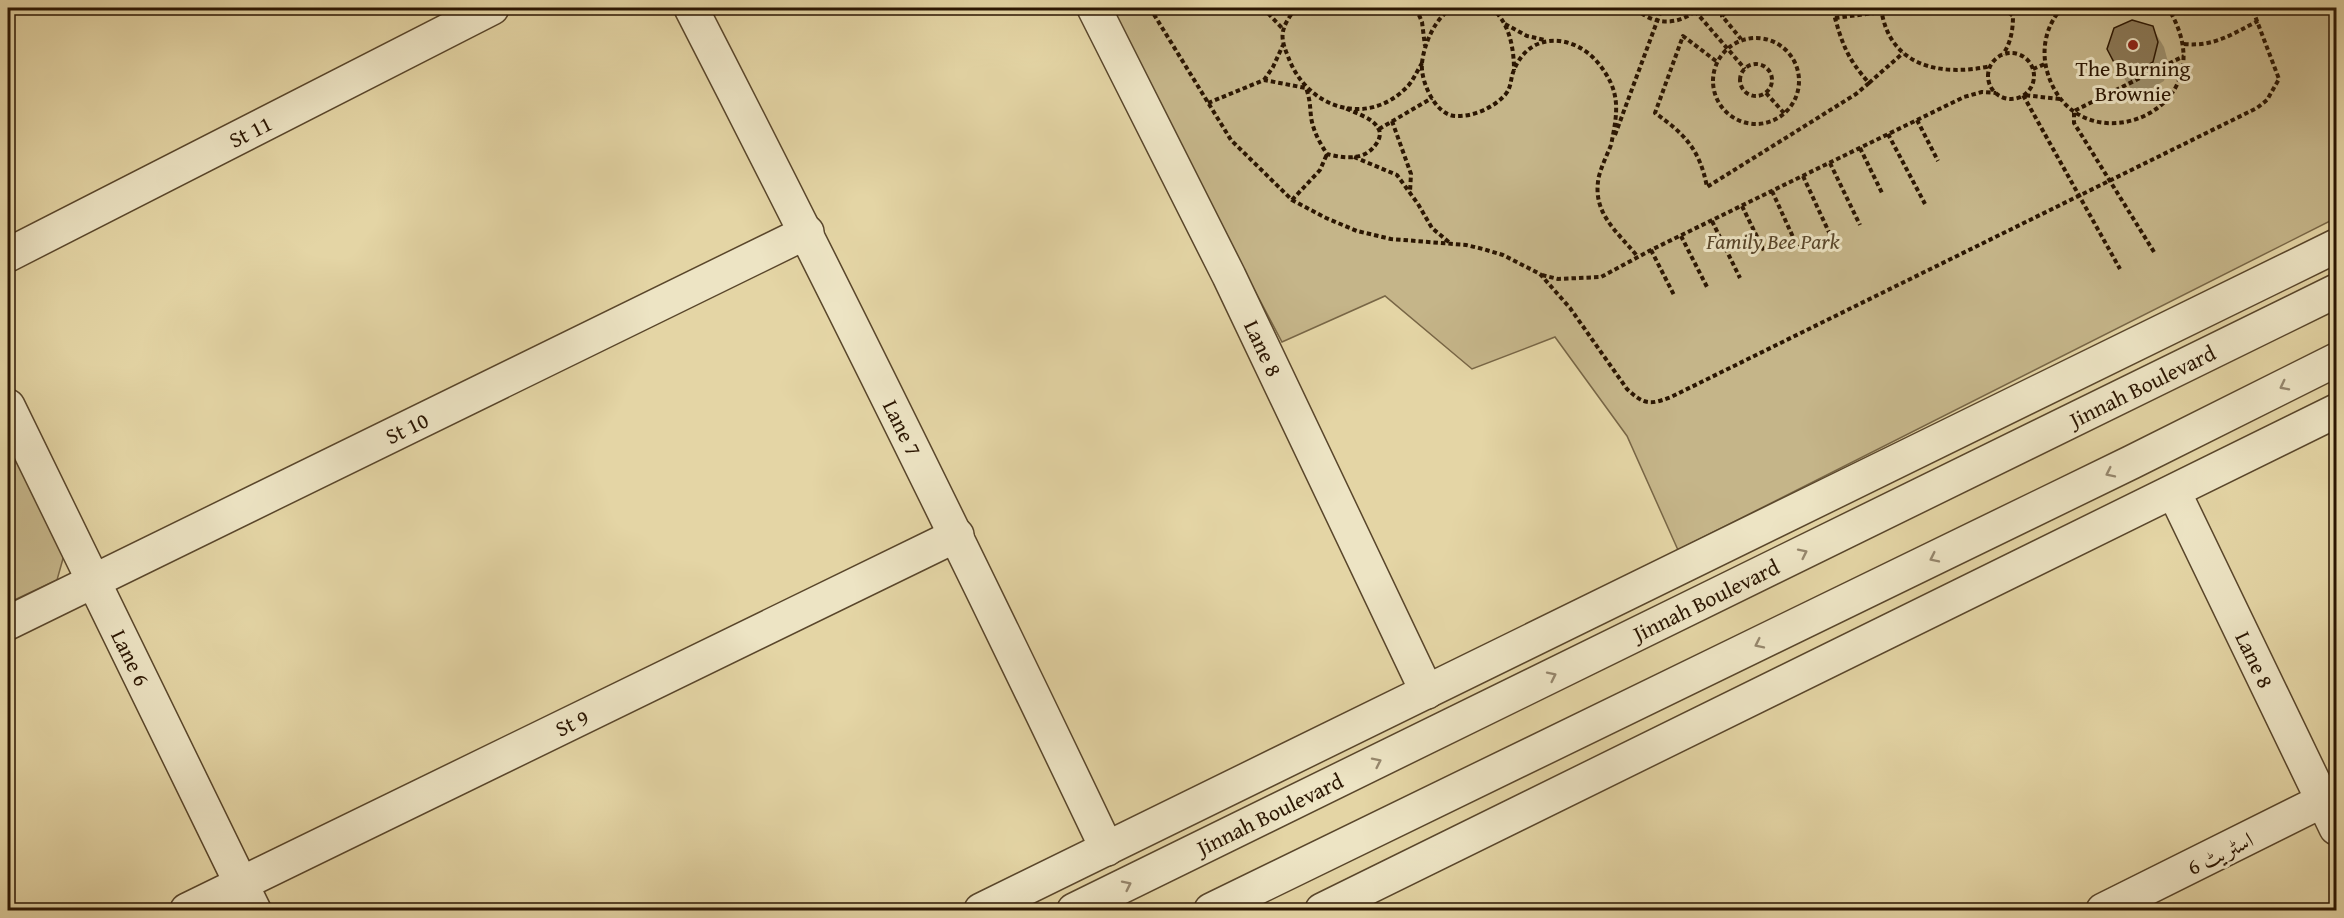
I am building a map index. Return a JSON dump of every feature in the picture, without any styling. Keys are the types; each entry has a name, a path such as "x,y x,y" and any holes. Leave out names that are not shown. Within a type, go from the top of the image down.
{"street":[{"name":"St 11","path":"8,255 492,8"},
{"name":"Lane 7","path":"691,8 807,232 957,535 1107,849"},
{"name":"Lane 8","path":"1094,8 1229,276 1426,692"},
{"name":"St 10","path":"8,623 807,232"},
{"path":"981,910 2337,246"},
{"name":"Jinnah Boulevard","path":"1074,910 2337,291"},
{"path":"1211,910 2337,360"},
{"name":"Lane 6","path":"8,406 247,898"},
{"path":"1322,910 2337,411"},
{"name":"Lane 8","path":"2174,492 2332,808"},
{"name":"St 9","path":"187,910 247,898 957,535"},
{"name":"اسٹریٹ 6","path":"2103,910 2332,808"}],"path":[{"path":"1150,8 1235,145 1292,200 1357,231 1391,239 1474,247 1503,255 1539,274 1558,279 1601,277 1651,250 1964,97 1982,92 1996,93 2009,99 2023,95 2060,99"},
{"path":"1154,14 1165,8"},
{"path":"1262,8 1279,10 1286,8"},
{"path":"1262,8 1283,29"},
{"path":"1264,80 1306,88 1323,102 1345,108 1372,121 1379,129 1380,137 1375,147 1366,155 1353,157 1341,158 1327,154 1315,132 1311,118 1311,103 1306,88 1293,69 1283,45 1283,29 1295,8"},
{"path":"1416,8 1422,22 1425,47 1422,72 1436,106 1445,114 1455,116 1487,109 1510,88 1514,57 1504,24 1491,8"},
{"path":"1425,47 1438,23 1452,8"},
{"path":"1636,8 1640,13 1657,20 1677,21 1697,9 1745,69"},
{"path":"1638,257 1607,220 1598,204 1599,174 1662,8"},
{"path":"1730,8 1722,16 1741,39"},
{"path":"1798,8 1833,11 1845,51 1869,83"},
{"path":"1971,8 1990,8"},
{"path":"1835,18 1882,10 1888,35 1903,53 1919,63 1935,68 1970,70 1991,66 2009,44 2013,16 2006,8"},
{"path":"2006,8 2035,12 2055,8"},
{"path":"2062,8 2049,26 2044,45 2045,64 2050,82 2060,99 2074,111 2095,121 2118,124 2140,118 2161,107 2175,89 2184,67 2184,44 2179,24 2168,8"},
{"path":"1539,274 1570,308 1638,400 1653,404 1671,398 2257,108 2267,100 2279,79 2252,8"},
{"path":"2184,44 2202,46 2258,21"},
{"path":"1504,24 1527,36 1568,42 1592,55 1614,86 1617,99 1617,118 1611,145"},
{"path":"1716,61 1683,36 1655,113 1677,128 1691,144 1703,165 1707,187 1856,94 1903,53"},
{"path":"1760,37 1774,41 1786,49 1794,60 1799,74 1799,88 1794,101 1784,114 1773,121 1759,124 1744,123 1731,117 1714,95 1712,80 1716,61 1741,39 1760,37"},
{"path":"1514,70 1525,54 1546,40"},
{"path":"1208,103 1264,80 1283,45"},
{"path":"2002,55 2009,53 2024,57 2033,69 2033,84 2023,95"},
{"path":"2074,111 2184,56"},
{"path":"1345,108 1368,108 1389,100 1408,86 1422,63"},
{"path":"1761,64 1769,71 1772,82 1766,93 1754,96 1742,88 1740,78 1750,65 1761,64"},
{"path":"2033,69 2045,64"},
{"path":"1991,66 1989,80 1996,93"},
{"path":"1766,93 1784,114"},
{"path":"2023,95 2120,269"},
{"path":"1379,129 1432,98"},
{"path":"2074,111 2074,123 2154,252"},
{"path":"1917,120 1938,161"},
{"path":"1392,121 1410,174 1410,193"},
{"path":"1888,134 1925,204"},
{"path":"1860,148 1882,193"},
{"path":"1292,200 1320,170 1327,154"},
{"path":"1353,157 1397,176 1432,228 1450,243"},
{"path":"1830,163 1860,225"},
{"path":"1803,176 1833,241"},
{"path":"1772,191 1798,248"},
{"path":"1742,206 1764,251"},
{"path":"1712,220 1740,278"},
{"path":"1681,236 1707,287"},
{"path":"1651,250 1674,295"}],"green space":[{"name":"Family Bee Park","path":"1105,8 2336,8 2336,218 1678,550 1627,436 1555,337 1472,369 1385,296 1282,342"},
{"path":"8,445 64,555 57,580 8,603"}],"building":[{"name":"The Burning Brownie","path":"2132,20 2153,26 2158,42 2153,62 2136,72 2118,70 2107,49 2114,28"}],"place":[{"name":"The Burning Brownie","path":"2133,45"}]}
